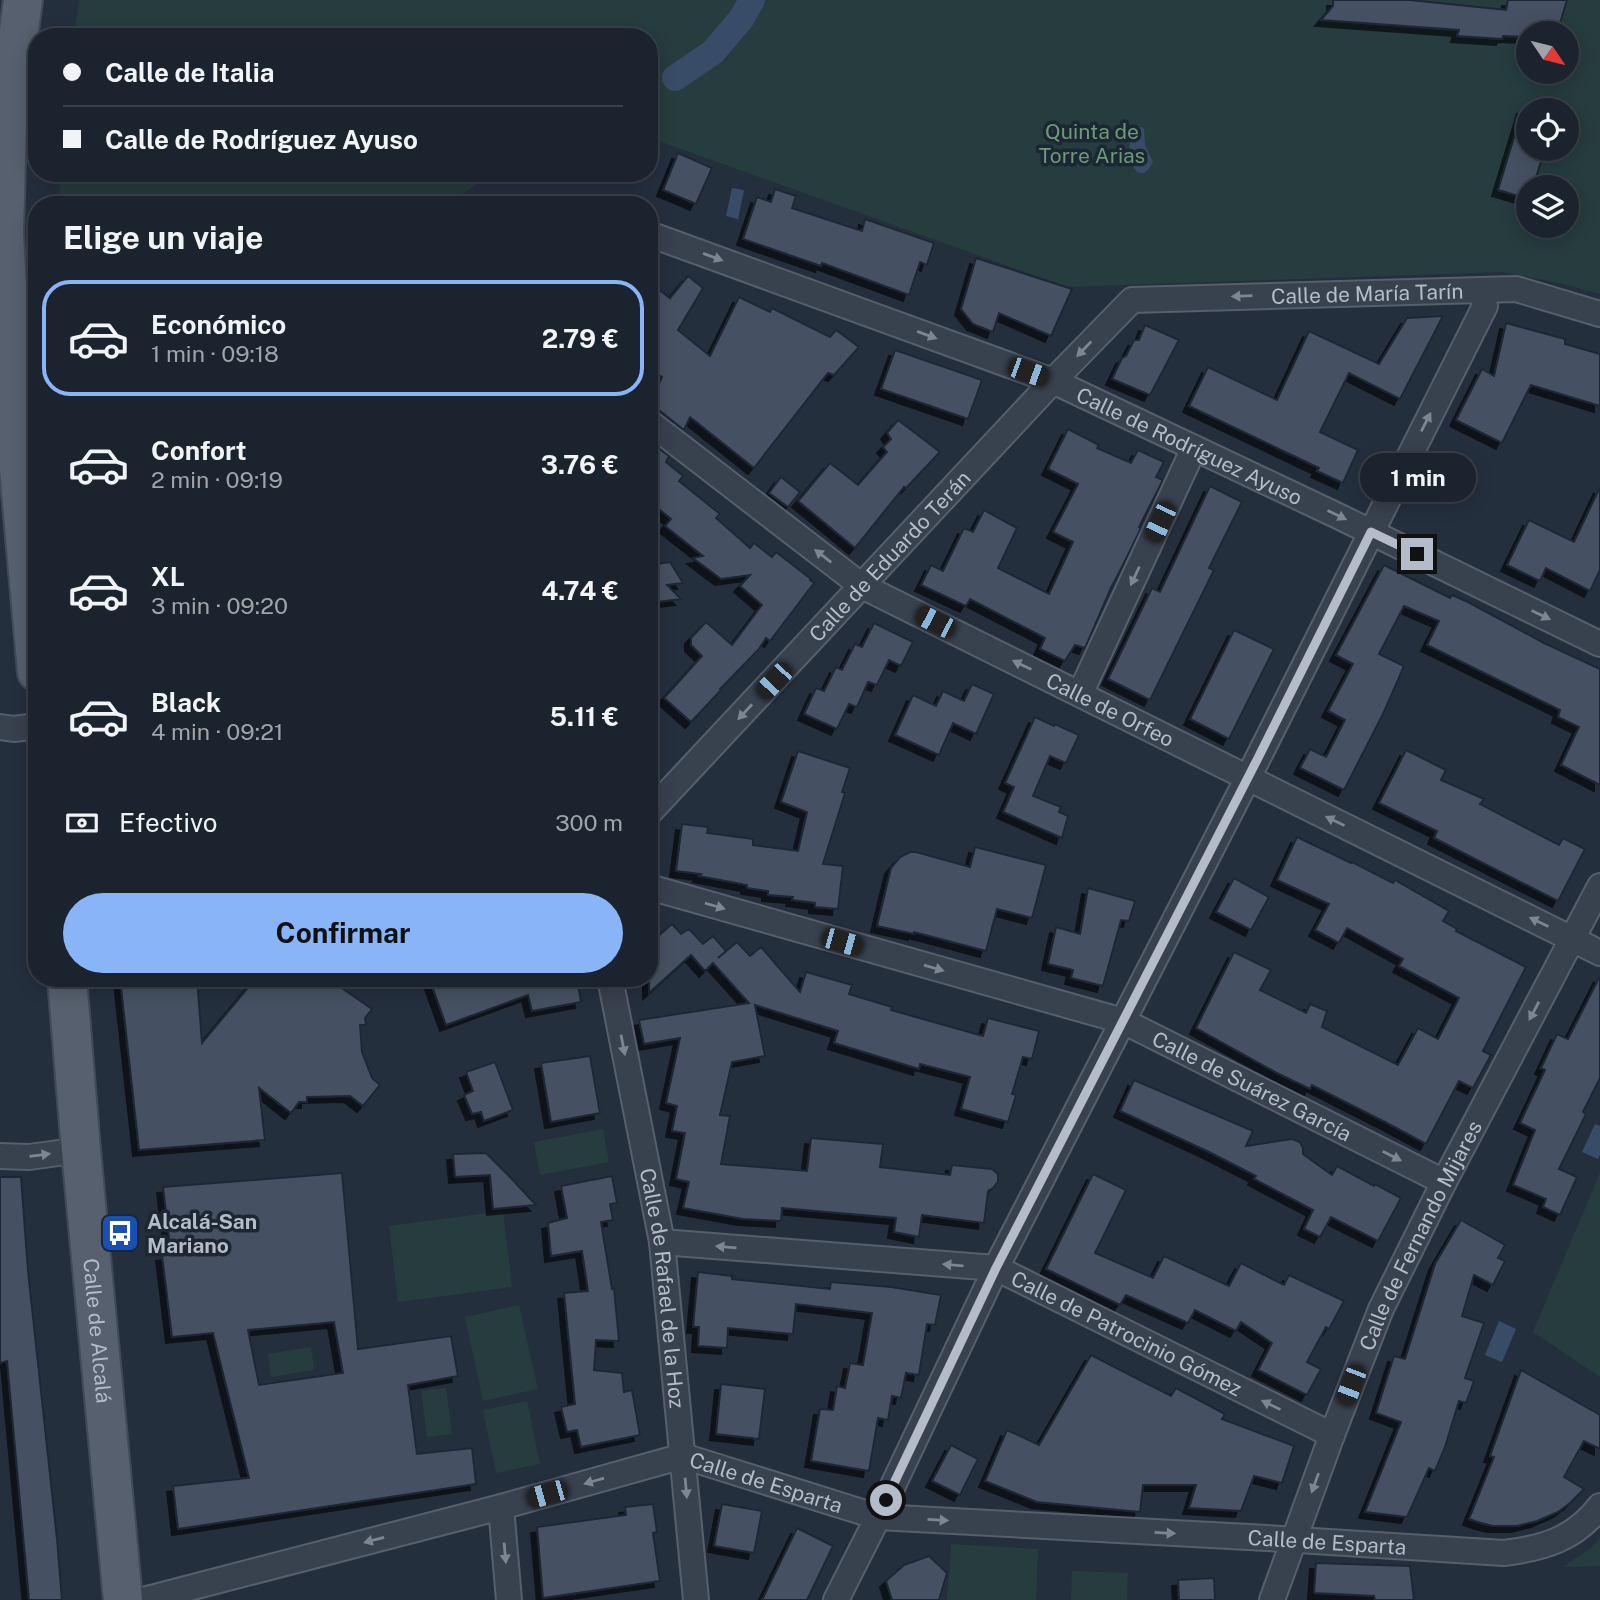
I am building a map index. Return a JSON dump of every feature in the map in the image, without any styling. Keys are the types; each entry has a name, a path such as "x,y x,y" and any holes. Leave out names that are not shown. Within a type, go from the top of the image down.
{"main road":[{"path":"23,0 5,107 4,234 25,412 28,477"},
{"name":"Calle de Alcalá","path":"68,987 123,1600"}],"street":[{"name":"Calle de Rodríguez Ayuso","path":"658,237 1053,381 1600,644"},
{"path":"836,1600 996,1268 1485,306 1482,289"},
{"name":"Calle de María Tarín","path":"1132,300 1516,289 1600,314"},
{"name":"Calle de Eduardo Terán","path":"658,803 1132,300"},
{"name":"Calle de Orfeo","path":"658,429 862,586 1600,953"},
{"path":"1080,694 1194,448"},
{"path":"0,727 28,727"},
{"name":"Calle de Fernando Mijares","path":"1272,1600 1381,1309 1444,1182 1600,886"},
{"name":"Calle de Suárez García","path":"658,890 1123,1021 1444,1182"},
{"name":"Calle de Rafael de la Hoz","path":"612,987 662,1242 696,1600"},
{"path":"0,1156 29,1157 81,1150"},
{"name":"Calle de Patrocinio Gómez","path":"662,1242 996,1268 1332,1435"},
{"name":"Calle de Esparta","path":"143,1600 501,1507 683,1456 878,1517 1504,1553 1534,1549 1564,1538 1590,1520 1600,1506"},
{"path":"501,1507 509,1600"}],"green space":[{"name":"Quinta de Torre Arias","path":"79,0 1600,0 1600,294 1502,272 1067,287 658,141 658,28 75,28"},
{"path":"60,182 480,182 459,196 60,196"},
{"path":"603,1129 609,1162 540,1175 534,1142"},
{"path":"1600,1173 1600,1377 1533,1332"},
{"path":"503,1211 512,1287 398,1302 389,1226"},
{"path":"519,1305 538,1389 483,1401 465,1317"},
{"path":"311,1347 314,1370 271,1377 268,1354"},
{"path":"446,1388 452,1434 427,1437 421,1391"},
{"path":"527,1401 540,1464 496,1473 483,1410"},
{"path":"1600,1539 1600,1566 1563,1567 1591,1548"},
{"path":"951,1544 1038,1549 1036,1600 947,1600"},
{"path":"1072,1571 1128,1573 1127,1600 1071,1600"}],"water":[{"path":"1137,127 1144,129 1145,145 1153,162 1147,171 1141,173 1132,165 1130,156 1132,136"},
{"path":"732,188 744,190 738,219 726,216"},
{"path":"1595,1124 1600,1126 1598,1159 1582,1152"},
{"path":"1499,1321 1516,1329 1502,1362 1485,1355"}],"building":[{"path":"1333,0 1410,0 1506,10 1508,0 1567,0 1561,21 1516,21 1516,37 1503,36 1502,39 1457,36 1459,30 1321,20 1333,6"},
{"path":"1516,131 1516,161 1541,161 1537,175 1516,175 1516,195 1498,190"},
{"path":"678,153 712,168 696,204 663,190"},
{"path":"775,189 796,196 792,208 862,231 865,219 934,243 927,265 920,262 909,295 822,263 821,266 743,239 757,197 771,202"},
{"path":"976,258 1072,289 1051,336 999,313 993,332 973,324 961,309"},
{"path":"688,276 703,288 678,330 710,356 739,297 770,312 772,308 830,337 836,330 859,347 834,375 828,373 754,468 690,417 684,430 658,409 658,386 662,377 658,374 658,289 670,298"},
{"path":"1443,316 1400,399 1349,373 1320,432 1358,450 1343,483 1317,471 1319,468 1189,406 1208,367 1277,400 1309,331 1379,364 1407,318"},
{"path":"1506,323 1565,339 1565,344 1600,354 1600,406 1531,385 1502,443 1456,420 1482,369 1494,376"},
{"path":"1145,325 1179,340 1150,395 1112,379 1134,340 1139,340"},
{"path":"895,350 982,380 968,419 881,389"},
{"path":"898,420 940,452 906,488 904,487 855,548 798,501 830,463 858,485 887,452 883,447 891,439 887,433"},
{"path":"1068,429 1099,445 1097,448 1131,463 1138,450 1164,462 1156,477 1163,480 1085,648 1075,645 1065,661 1040,649 1045,638 970,599 966,606 921,585 931,565 943,571 964,528 973,532 984,510 1017,528 998,568 1049,594 1073,542 1053,532 1078,484 1048,469"},
{"path":"658,448 669,456 666,462 683,476 679,481 720,514 716,518 750,548 754,543 772,557 776,552 814,583 770,641 766,638 759,649 691,722 664,698 702,656 691,645 691,638 706,622 732,645 762,605 740,586 750,575 721,579 693,558 703,556 665,526 671,519 658,508"},
{"path":"781,477 800,492 788,507 769,493"},
{"path":"1210,486 1242,502 1209,568 1214,570 1150,700 1108,679 1152,588 1160,592"},
{"path":"1600,487 1600,570 1590,591 1546,568 1540,581 1507,565 1529,520 1574,542"},
{"path":"670,562 683,583 667,585 681,599 658,602 658,564"},
{"path":"1384,565 1450,598 1452,595 1468,602 1544,643 1600,669 1600,785 1561,765 1579,727 1558,717 1560,710 1427,645 1439,621 1404,606 1379,654 1404,666 1344,790 1300,768 1310,749 1326,757 1345,720 1328,711 1353,664 1336,655"},
{"path":"874,623 913,642 901,666 889,660 877,685 868,682 857,707 849,704 837,729 804,714 816,688 824,691 836,667 842,670 855,644 862,647"},
{"path":"1234,630 1274,649 1229,739 1190,719"},
{"path":"972,684 994,694 976,734 953,723 939,755 895,735 913,695 936,706 943,691 964,701"},
{"path":"1035,717 1079,735 1066,763 1050,756 1033,796 1061,807 1059,812 1068,816 1062,838 1003,812 1014,787 1005,783"},
{"path":"1406,750 1446,770 1441,780 1484,799 1480,804 1559,845 1563,838 1585,849 1558,901 1434,838 1437,831 1379,803"},
{"path":"798,751 850,768 823,864 843,866 838,909 815,907 815,903 792,900 793,897 768,895 768,891 747,888 747,885 676,871 682,824 708,827 707,833 753,839 753,845 798,851 807,812 781,802"},
{"path":"1297,837 1393,883 1395,880 1449,911 1443,921 1457,929 1456,931 1526,967 1483,1051 1491,1055 1473,1088 1459,1081 1426,1144 1312,1085 1310,1089 1277,1073 1196,1028 1234,952 1271,970 1260,990 1306,1013 1310,1004 1327,1011 1322,1027 1398,1065 1418,1028 1438,1039 1459,998 1399,966 1403,959 1347,928 1339,943 1315,930 1329,904 1277,880"},
{"path":"975,847 1046,865 1032,918 997,909 986,951 914,932 877,926 891,868 900,857 916,852 970,867"},
{"path":"1234,878 1269,897 1251,930 1216,912"},
{"path":"1088,888 1135,901 1129,921 1121,920 1103,986 1071,978 1073,970 1048,964 1056,927 1080,934"},
{"path":"672,924 681,934 689,929 703,944 713,936 726,951 718,958 737,942 750,956 761,947 800,992 806,972 852,985 849,994 892,1007 891,1010 983,1036 988,1018 1039,1031 1032,1059 1023,1057 1012,1094 1016,1095 1008,1122 961,1109 970,1077 920,1064 919,1069 834,1043 838,1031 755,1005 765,1056 732,1062 720,1115 730,1116 721,1164 807,1171 811,1138 883,1144 880,1167 950,1175 952,1165 992,1169 998,1174 998,1182 988,1191 984,1223 922,1215 919,1237 894,1232 896,1218 782,1208 781,1221 743,1219 683,1208 689,1182 676,1179 685,1133 672,1131 677,1106 666,1103 680,1038 644,1044 639,1020 749,1003 713,963 705,971 691,955 658,985 658,936"},
{"path":"1600,976 1600,1078 1559,1169 1577,1177 1560,1215 1543,1207 1546,1199 1513,1185 1535,1130 1520,1123 1545,1070 1541,1068 1557,1034 1568,1039"},
{"path":"121,987 198,987 202,1043 249,987 340,987 372,1009 365,1018 366,1025 360,1025 362,1052 372,1078 380,1085 363,1106 350,1096 307,1097 307,1102 299,1102 291,1113 259,1088 265,1140 139,1150"},
{"path":"432,987 578,987 581,1002 532,1011 528,995 446,1025"},
{"path":"590,1056 600,1113 551,1122 541,1063"},
{"path":"495,1062 513,1110 484,1121 481,1112 472,1114 464,1095 473,1091 466,1072"},
{"path":"1134,1080 1253,1131 1246,1146 1292,1139 1300,1142 1303,1154 1332,1175 1337,1166 1401,1198 1378,1241 1331,1217 1320,1237 1304,1229 1313,1210 1254,1179 1256,1176 1120,1111"},
{"path":"486,1153 536,1205 493,1209 490,1175 455,1177 453,1154"},
{"path":"342,1173 358,1349 451,1336 458,1376 408,1385 417,1454 472,1448 476,1484 178,1529 173,1486 249,1478 213,1333 172,1337 162,1255 171,1254 163,1187","holes":["334,1322 343,1373 259,1385 248,1330"]},
{"path":"1093,1174 1126,1190 1095,1253 1153,1278 1164,1256 1229,1286 1241,1263 1284,1285 1289,1275 1344,1301 1307,1362 1321,1369 1307,1395 1258,1370 1272,1343 1241,1322 1236,1331 1195,1310 1188,1323 1126,1295 1120,1305 1046,1269"},
{"path":"612,1176 617,1203 610,1204 613,1220 601,1222 612,1289 614,1288 619,1341 596,1340 594,1370 622,1373 624,1392 632,1390 640,1435 581,1447 577,1430 567,1432 561,1407 575,1404 564,1293 588,1291 582,1251 551,1256 548,1223 567,1218 561,1186"},
{"path":"0,1177 21,1177 28,1271 62,1600 29,1600 7,1361 0,1363"},
{"path":"1461,1220 1505,1245 1498,1258 1505,1261 1493,1285 1474,1275 1462,1316 1484,1323 1465,1378 1474,1381 1466,1403 1459,1401 1435,1471 1429,1468 1407,1517 1365,1512 1401,1422 1376,1413 1394,1356 1405,1359 1435,1264"},
{"path":"698,1272 732,1276 732,1279 830,1289 831,1282 941,1295 935,1325 927,1324 919,1375 906,1373 901,1398 892,1396 888,1420 878,1418 869,1471 811,1461 820,1409 833,1410 837,1386 845,1388 850,1363 863,1365 872,1313 796,1304 793,1334 728,1328 727,1348 698,1346 699,1327 693,1327"},
{"path":"1091,1355 1171,1396 1176,1388 1225,1414 1222,1419 1294,1446 1282,1483 1254,1476 1241,1511 1189,1508 1196,1485 1143,1485 1140,1512 1037,1502 985,1481 1007,1430 1039,1445"},
{"path":"1521,1370 1600,1415 1600,1449 1584,1441 1564,1477 1584,1489 1558,1512 1517,1526 1493,1526 1469,1519 1494,1457 1490,1456"},
{"path":"721,1384 765,1389 759,1439 716,1434"},
{"path":"951,1445 978,1459 960,1495 932,1481"},
{"path":"653,1504 657,1532 653,1533 660,1581 543,1598 537,1527 626,1515 625,1507"},
{"path":"722,1504 762,1511 754,1553 714,1546"},
{"path":"797,1528 833,1546 807,1600 762,1600"},
{"path":"929,1556 947,1573 939,1600 892,1600 886,1581 904,1565"},
{"path":"1316,1563 1410,1566 1414,1600 1375,1600 1374,1596 1314,1593"},
{"path":"1214,1578 1215,1600 1179,1600 1178,1580"}],"waterway":[{"path":"675,78 713,52 741,19 752,0"}],"place":[{"name":"Alcalá-San Mariano","path":"120,1233"}],"route":[{"path":"886,1500 996,1268 1371,532 1417,554"}]}
